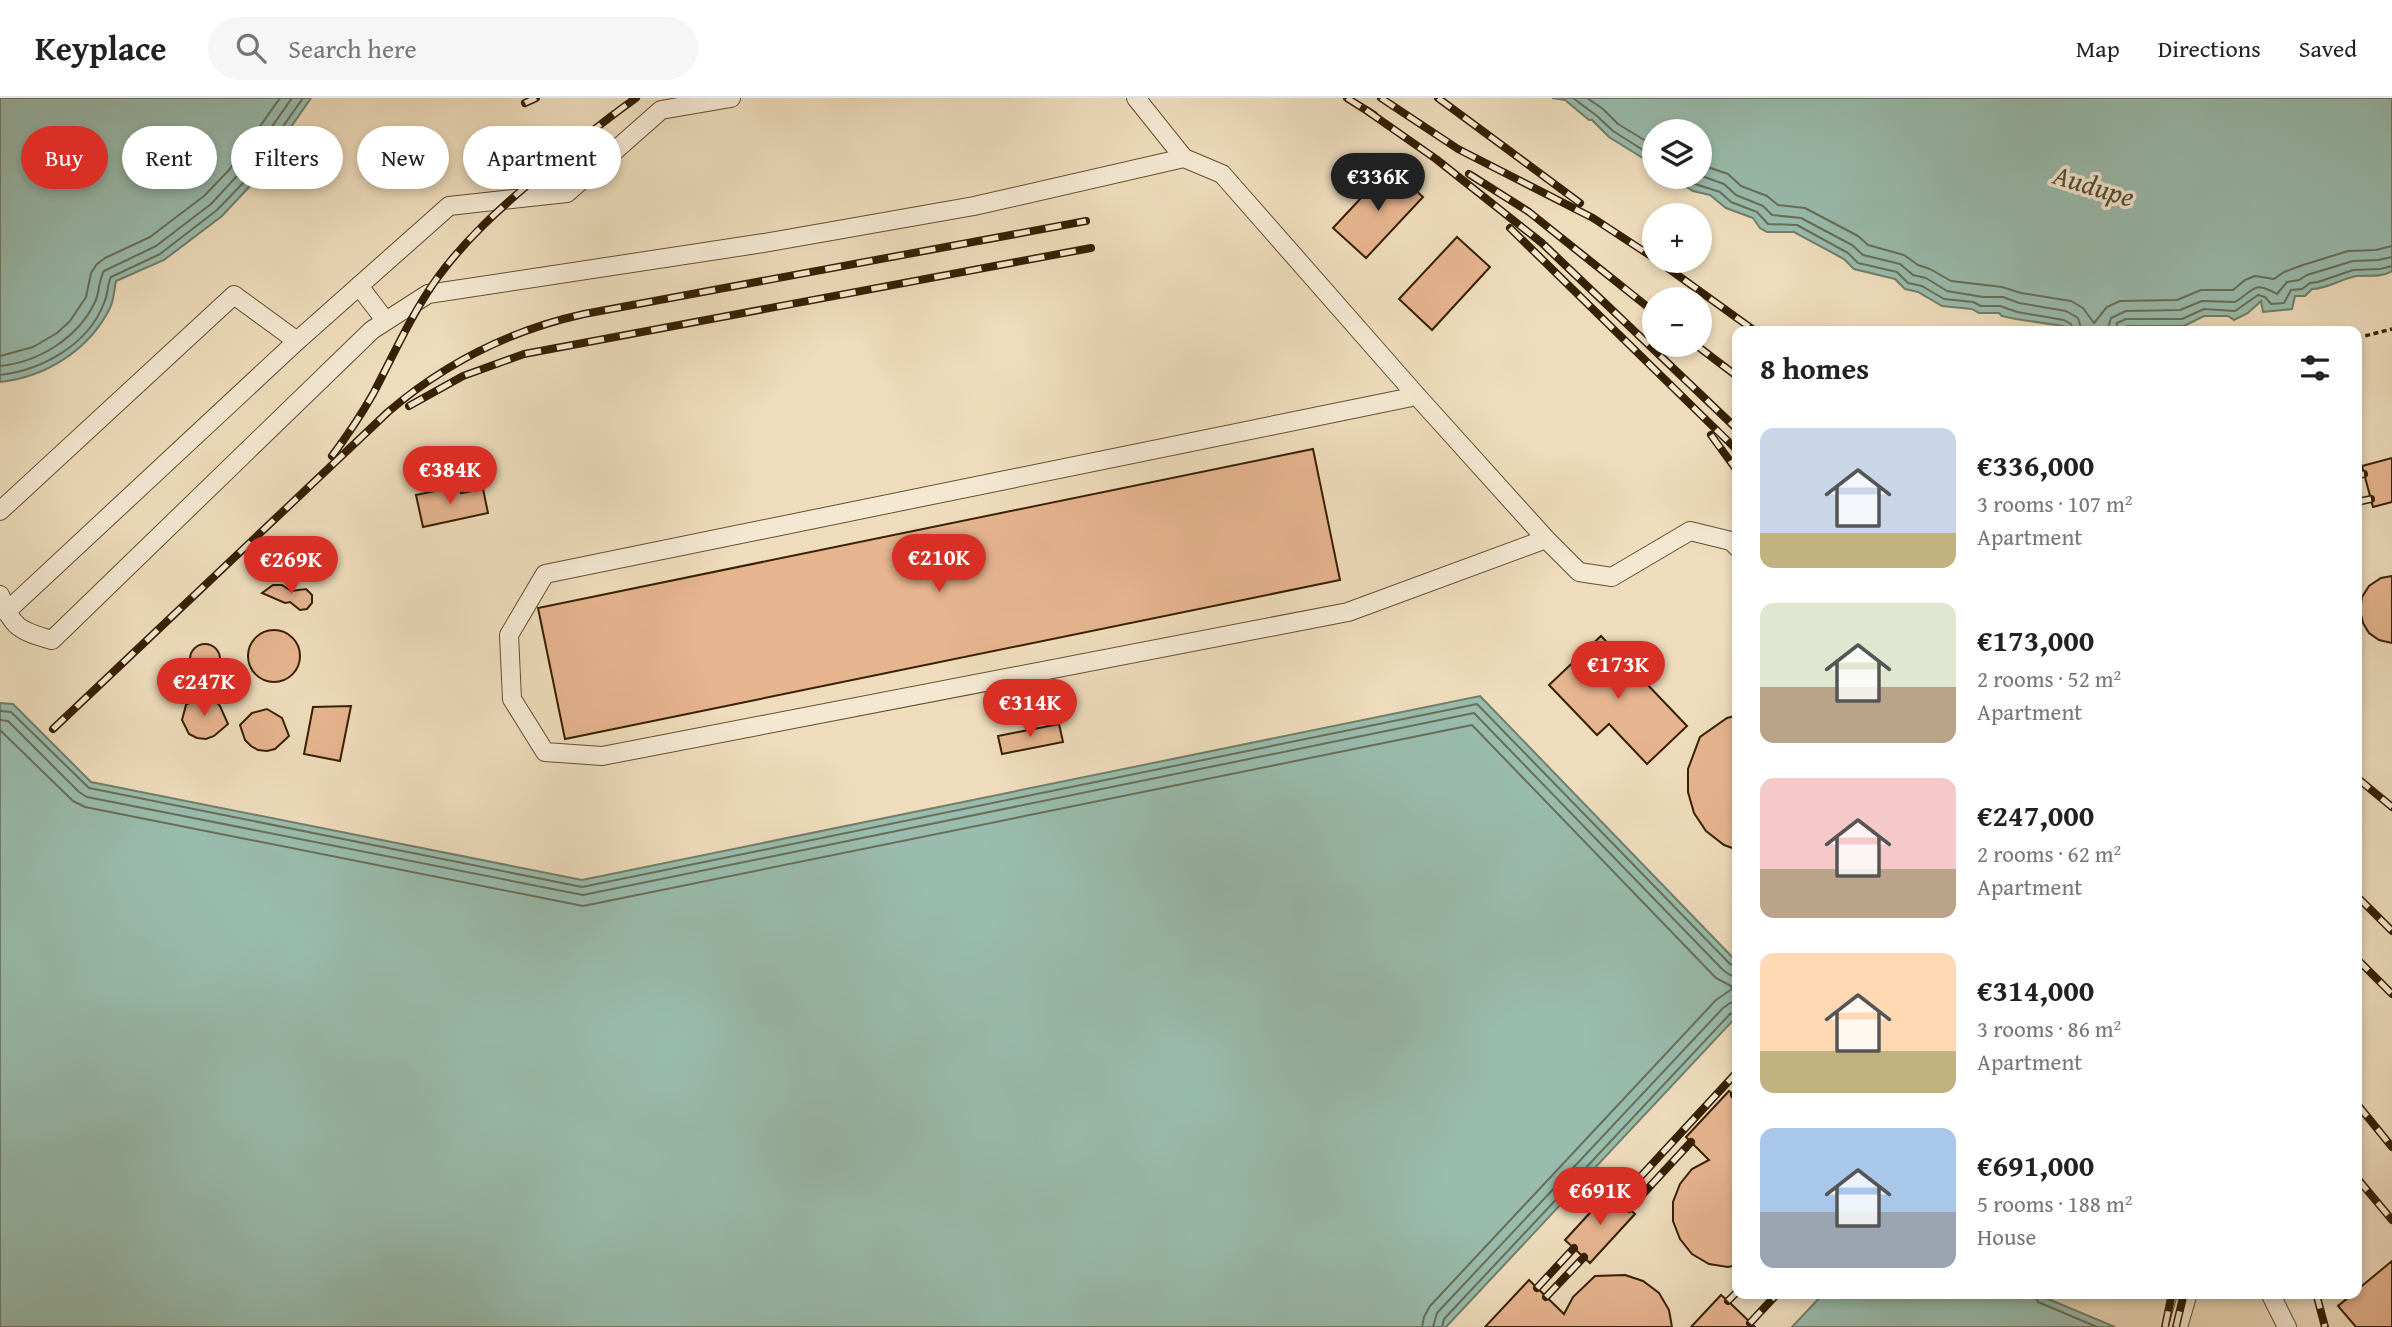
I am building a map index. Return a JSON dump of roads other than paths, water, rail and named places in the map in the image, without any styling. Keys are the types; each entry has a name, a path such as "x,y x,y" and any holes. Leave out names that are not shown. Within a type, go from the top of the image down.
{"lane":[{"path":"6,612 297,341 449,206 567,193 661,110 731,98"},
{"path":"1136,98 1184,158 1222,174 1417,396 1579,572 1612,577 1690,531 1732,542"},
{"path":"0,595 6,612 23,632 52,640 372,330 428,294 764,243 974,206 1184,158"},
{"path":"359,286 385,320"},
{"path":"0,511 234,295 297,341"},
{"path":"1417,396 545,573 509,635 512,699 545,752 602,756 1348,612 1546,539"},
{"path":"2178,1327 2186,1299"},
{"path":"2273,1299 2287,1327"}],"water":[{"path":"0,98 311,98 292,126 231,126 231,189 247,189 222,216 164,260 116,281 110,308 101,323 78,349 34,374 0,382"},
{"name":"Audupe","path":"1552,98 2392,98 2392,271 2351,277 2312,289 2305,296 2295,296 2292,309 2263,312 2261,301 2248,313 2234,320 2228,316 2204,316 2184,326 2063,326 2016,319 1999,313 1979,313 1972,309 1942,306 1918,292 1905,289 1895,279 1854,269 1844,259 1794,232 1767,232 1760,228 1753,218 1726,208 1710,195 1690,189 1712,189 1712,119 1642,119 1642,158 1609,137 1565,100"},
{"path":"1480,696 1732,957 1732,1021 1446,1327 0,1327 0,703 13,704 91,782 582,880"},
{"path":"1818,1299 2048,1299 2115,1327 1792,1327"}],"railway":[{"path":"525,103 536,98"},
{"path":"332,456 373,394 420,305 460,250 523,189 636,98"},
{"path":"1347,98 1374,115"},
{"path":"1381,98 1458,149 1593,218 1642,250"},
{"path":"1438,98 1580,203"},
{"path":"1366,110 1436,159 1542,243 1732,424"},
{"path":"1469,174 1529,212 1642,302"},
{"path":"53,729 388,412 432,378 480,351 531,329 584,314 1086,221"},
{"path":"1510,228 1732,445"},
{"path":"409,406 463,376 524,354 1091,248"},
{"path":"1675,273 1748,326"},
{"path":"1712,357 1732,372"},
{"path":"1711,435 1732,464"},
{"path":"2362,501 2371,499"},
{"path":"2362,782 2392,807"},
{"path":"2362,901 2392,931"},
{"path":"2362,964 2392,994"},
{"path":"1619,1200 1732,1078"},
{"path":"2362,1110 2392,1147"},
{"path":"1629,1209 1691,1142"},
{"path":"2362,1184 2392,1220"},
{"path":"1537,1288 1574,1248"},
{"path":"1546,1297 1584,1257"},
{"path":"1728,1301 1732,1297"},
{"path":"1750,1323 1772,1299"},
{"path":"2165,1327 2171,1299"},
{"path":"2176,1327 2183,1299"},
{"path":"2318,1299 2325,1327"}]}
